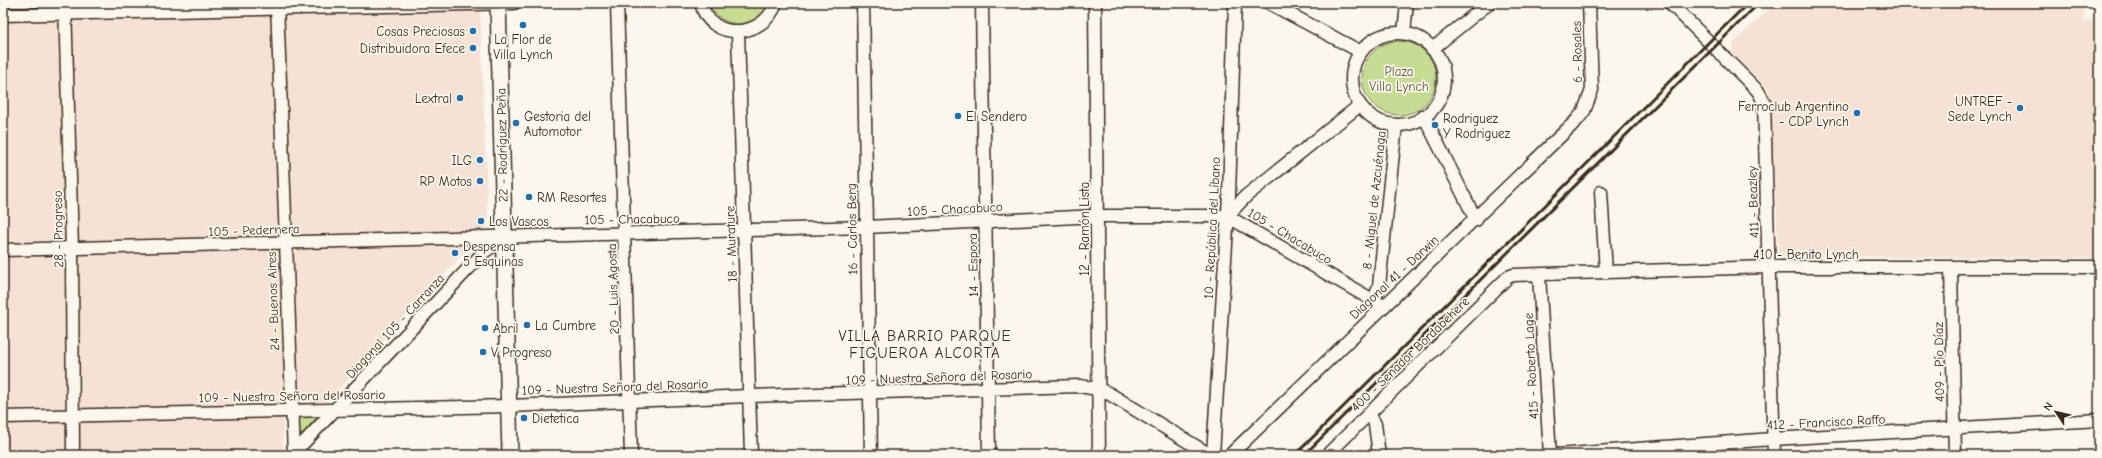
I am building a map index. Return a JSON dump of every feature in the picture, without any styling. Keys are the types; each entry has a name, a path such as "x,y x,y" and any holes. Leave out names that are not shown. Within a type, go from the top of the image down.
{"street":[{"name":"22 - Rodríguez Peña","path":"498,3 510,455"},
{"path":"3,15 66,8 514,3"},
{"name":"20 - Luis Agosta","path":"617,3 631,455"},
{"path":"701,3 708,17 716,25 727,30 738,32 750,30 762,24 770,16 776,3"},
{"name":"16 - Carlos Berg","path":"863,3 871,455"},
{"name":"14 - Espora","path":"982,3 987,221 989,455"},
{"name":"12 - Ramón Lista","path":"1095,3 1098,216 1097,389 1099,455"},
{"name":"10 - República del Líbano","path":"1212,455 1227,216 1235,3"},
{"path":"1269,3 1361,52"},
{"path":"1404,34 1407,3"},
{"path":"1432,49 1489,3"},
{"name":"6 - Rosales","path":"1577,120 1584,111 1592,90 1590,3"},
{"name":"411 - Beazley","path":"1670,3 1758,91 1764,102 1774,455"},
{"name":"24 - Buenos Aires","path":"277,6 293,454"},
{"name":"28 - Progreso","path":"66,8 72,249 73,455"},
{"name":"18 - Murature","path":"738,32 751,455"},
{"path":"1390,34 1404,34 1419,39 1432,49 1441,64 1443,85 1436,104 1424,116 1406,124 1396,125 1381,122 1371,117 1360,105 1355,96 1352,83 1353,69 1361,52 1366,46 1377,38 1390,34"},
{"path":"1227,216 1246,196 1360,105"},
{"path":"1424,116 1476,220"},
{"name":"Diagonal 41 - Darwin","path":"1230,455 1378,303 1476,220 1577,120"},
{"name":"8 - Miguel de Azcuénaga","path":"1378,303 1396,125"},
{"path":"1601,192 1606,272"},
{"name":"105 - Chacabuco","path":"505,237 866,227 1098,216 1227,216 1378,303"},
{"name":"105 - Pedernera","path":"3,250 505,237"},
{"name":"Diagonal 105 - Carranza","path":"293,454 484,252 505,237"},
{"name":"410 - Benito Lynch","path":"1513,275 1769,268 2099,267"},
{"name":"409 - Pío Díaz","path":"1951,268 1955,455"},
{"name":"400 - Senador Bordabehere","path":"1327,455 1508,277 1513,275"},
{"name":"415 - Roberto Lage","path":"1539,275 1550,455"},
{"name":"109 - Nuestra Señora del Rosario","path":"3,417 73,414 508,406 749,396 870,394 1080,386 1097,389 1108,393 1212,455"},
{"path":"1369,413 1375,424 1379,455"},
{"name":"412 - Francisco Raffo","path":"1556,455 1773,439 2099,420"}],"shaded area":[{"path":"3,3 480,3 488,226 327,402 283,403 283,455 3,455"},
{"path":"1775,3 2085,3 2083,21 2099,20 2099,258 1779,256 1769,89 1732,54 1733,43"}],"green space":[{"path":"709,3 769,3 764,12 757,19 749,23 739,24 730,23 721,19 714,12"},
{"name":"Plaza Villa Lynch","path":"1399,41 1420,47 1430,57 1436,78 1430,99 1420,109 1399,115 1378,109 1368,99 1362,78 1368,57 1378,47"},
{"path":"317,417 299,438 299,418"}],"railway":[{"path":"1295,455 1748,3"},
{"path":"1304,455 1759,3"}],"place":[{"name":"La Flor de Villa Lynch","path":"523,25"},
{"name":"Cosas Preciosas","path":"473,31"},
{"name":"Distribuidora Efece","path":"473,48"},
{"name":"Lextral","path":"460,98"},
{"name":"UNTREF - Sede Lynch","path":"2020,108"},
{"name":"Ferroclub Argentino - CDP Lynch","path":"1857,113"},
{"name":"El Sendero","path":"958,116"},
{"name":"Gestoria del Automotor","path":"516,123"},
{"name":"Rodriguez Y Rodriguez","path":"1435,125"},
{"name":"ILG","path":"480,160"},
{"name":"RP Motos","path":"480,181"},
{"name":"RM Resortes","path":"529,197"},
{"name":"Los Vascos","path":"481,221"},
{"name":"Despensa 5 Esquinas","path":"455,253"},
{"name":"La Cumbre","path":"527,325"},
{"name":"Abril","path":"485,328"},
{"name":"V Progreso","path":"483,352"},
{"name":"Dietetica","path":"524,418"}],"district":[{"name":"VILLA BARRIO PARQUE FIGUEROA ALCORTA","path":"925,344"}]}
